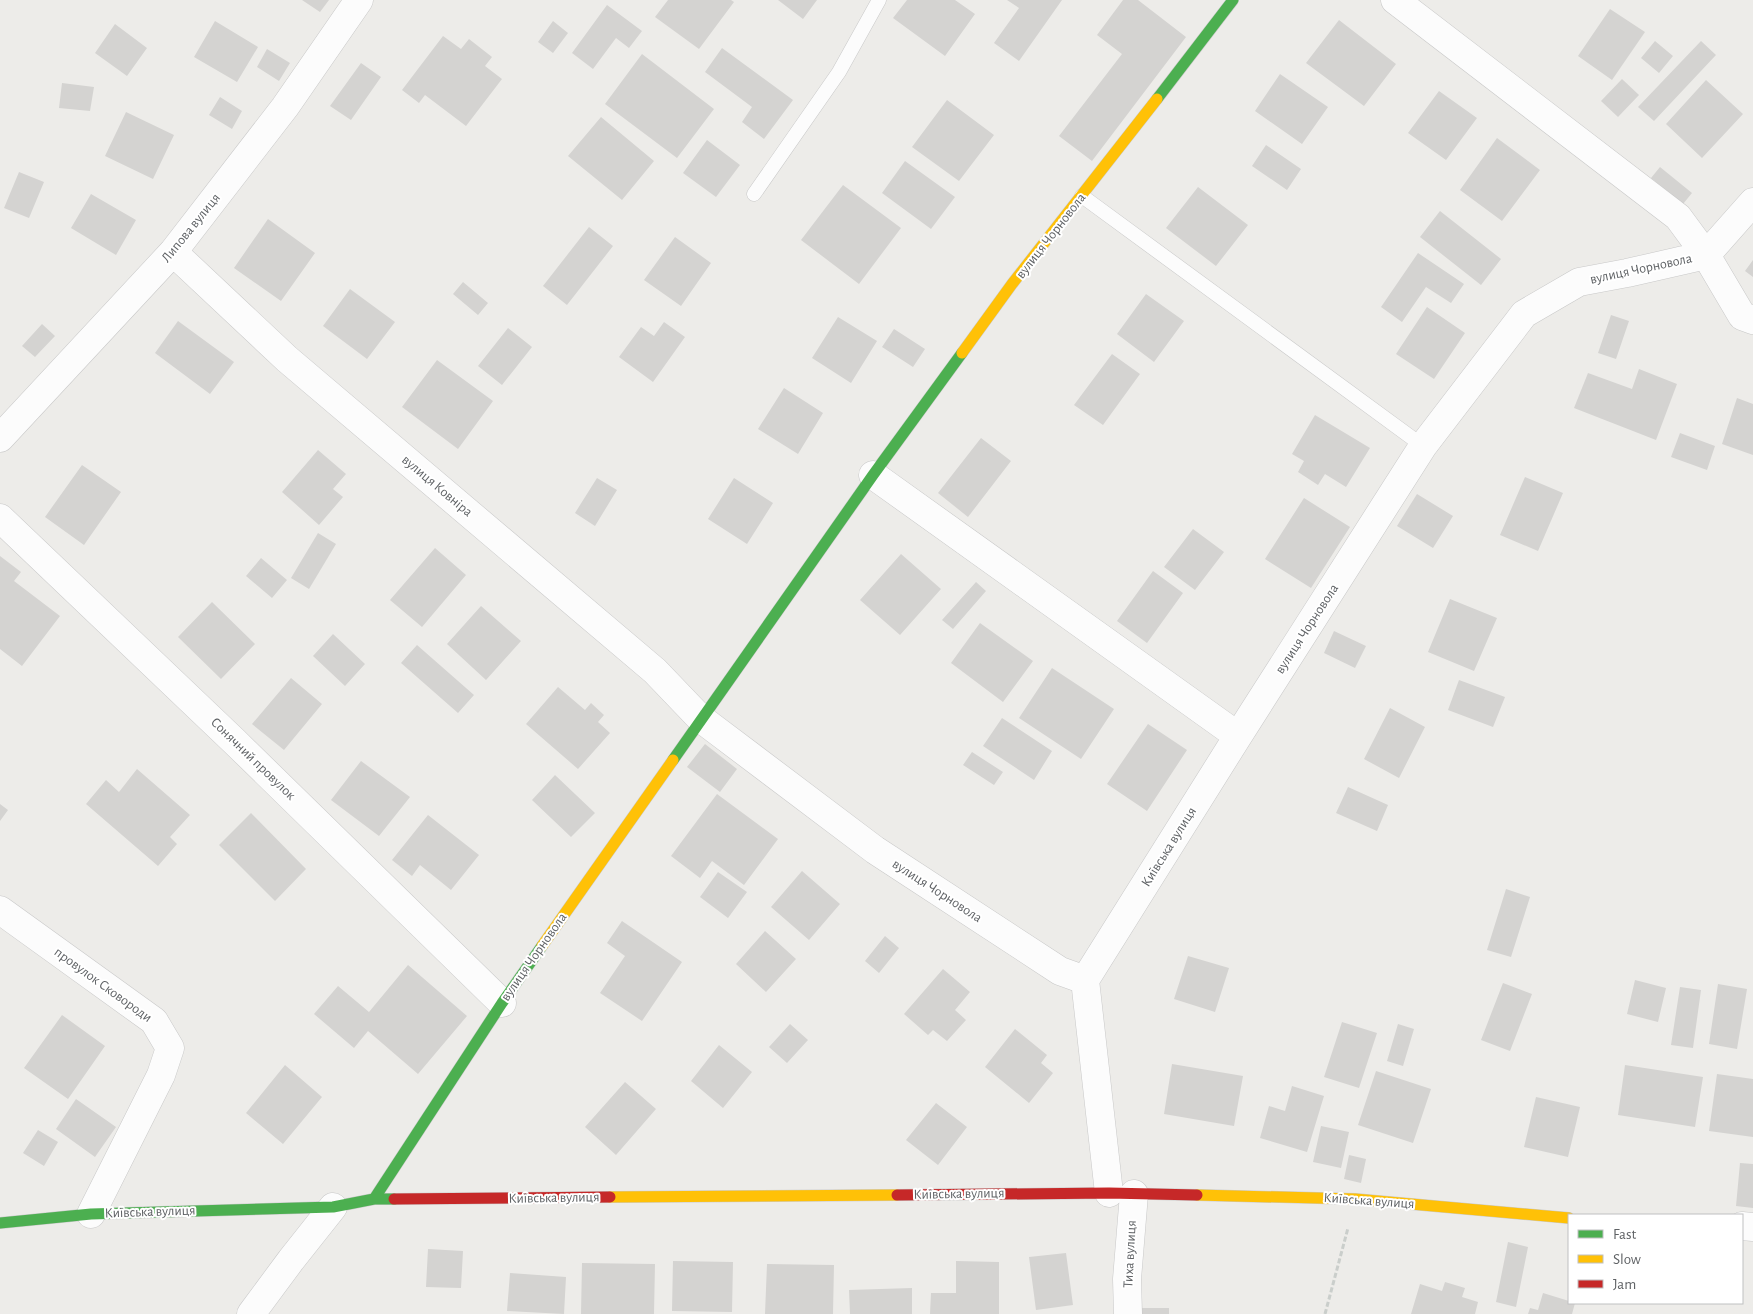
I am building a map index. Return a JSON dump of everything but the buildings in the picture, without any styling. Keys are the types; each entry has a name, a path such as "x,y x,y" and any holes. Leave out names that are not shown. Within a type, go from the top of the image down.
{"street":[{"name":"Липова вулиця","path":"0,438 173,252 285,107 359,0"},
{"name":"вулиця Чорновола","path":"374,1199 502,1003 872,475 1012,284 1233,0"},
{"name":"вулиця Чорновола","path":"1395,0 1678,217 1706,255 1742,316 1753,320"},
{"name":"вулиця Чорновола","path":"1238,736 1423,446 1524,314 1579,282 1706,255 1753,202"},
{"name":"вулиця Ковніра","path":"173,252 288,359 655,671 700,718"},
{"path":"872,475 1238,736"},
{"name":"Сонячний провулок","path":"0,518 235,742 502,1003"},
{"name":"вулиця Чорновола","path":"700,718 875,850 1060,971 1085,980"},
{"name":"Київська вулиця","path":"1085,980 1238,736"},
{"name":"провулок Сковороди","path":"0,910 154,1021 170,1048 161,1075 91,1214"},
{"path":"1085,980 1121,1193"},
{"name":"Київська вулиця","path":"0,1224 91,1214 333,1207 374,1199 1121,1193 1356,1199 1568,1218"},
{"name":"Тиха вулиця","path":"1121,1193 1128,1314"},
{"path":"251,1314 333,1207"}],"lane":[{"path":"754,194 839,72 879,0"},
{"path":"1082,196 1423,446"}],"path":[{"path":"1325,1314 1356,1199"}],"traffic: fast":[{"path":"1157,99 1233,0"},
{"path":"673,760 873,475 962,353"},
{"path":"374,1199 502,1003 542,946"},
{"path":"0,1223 91,1214 333,1207 374,1199 394,1199"}],"traffic: slow":[{"path":"962,353 1012,284 1157,99"},
{"path":"542,946 673,760"},
{"path":"610,1197 897,1195"},
{"path":"1197,1195 1355,1199 1568,1218"}],"traffic: jam":[{"path":"897,1195 1109,1193 1197,1195"},
{"path":"394,1199 610,1197"}]}
